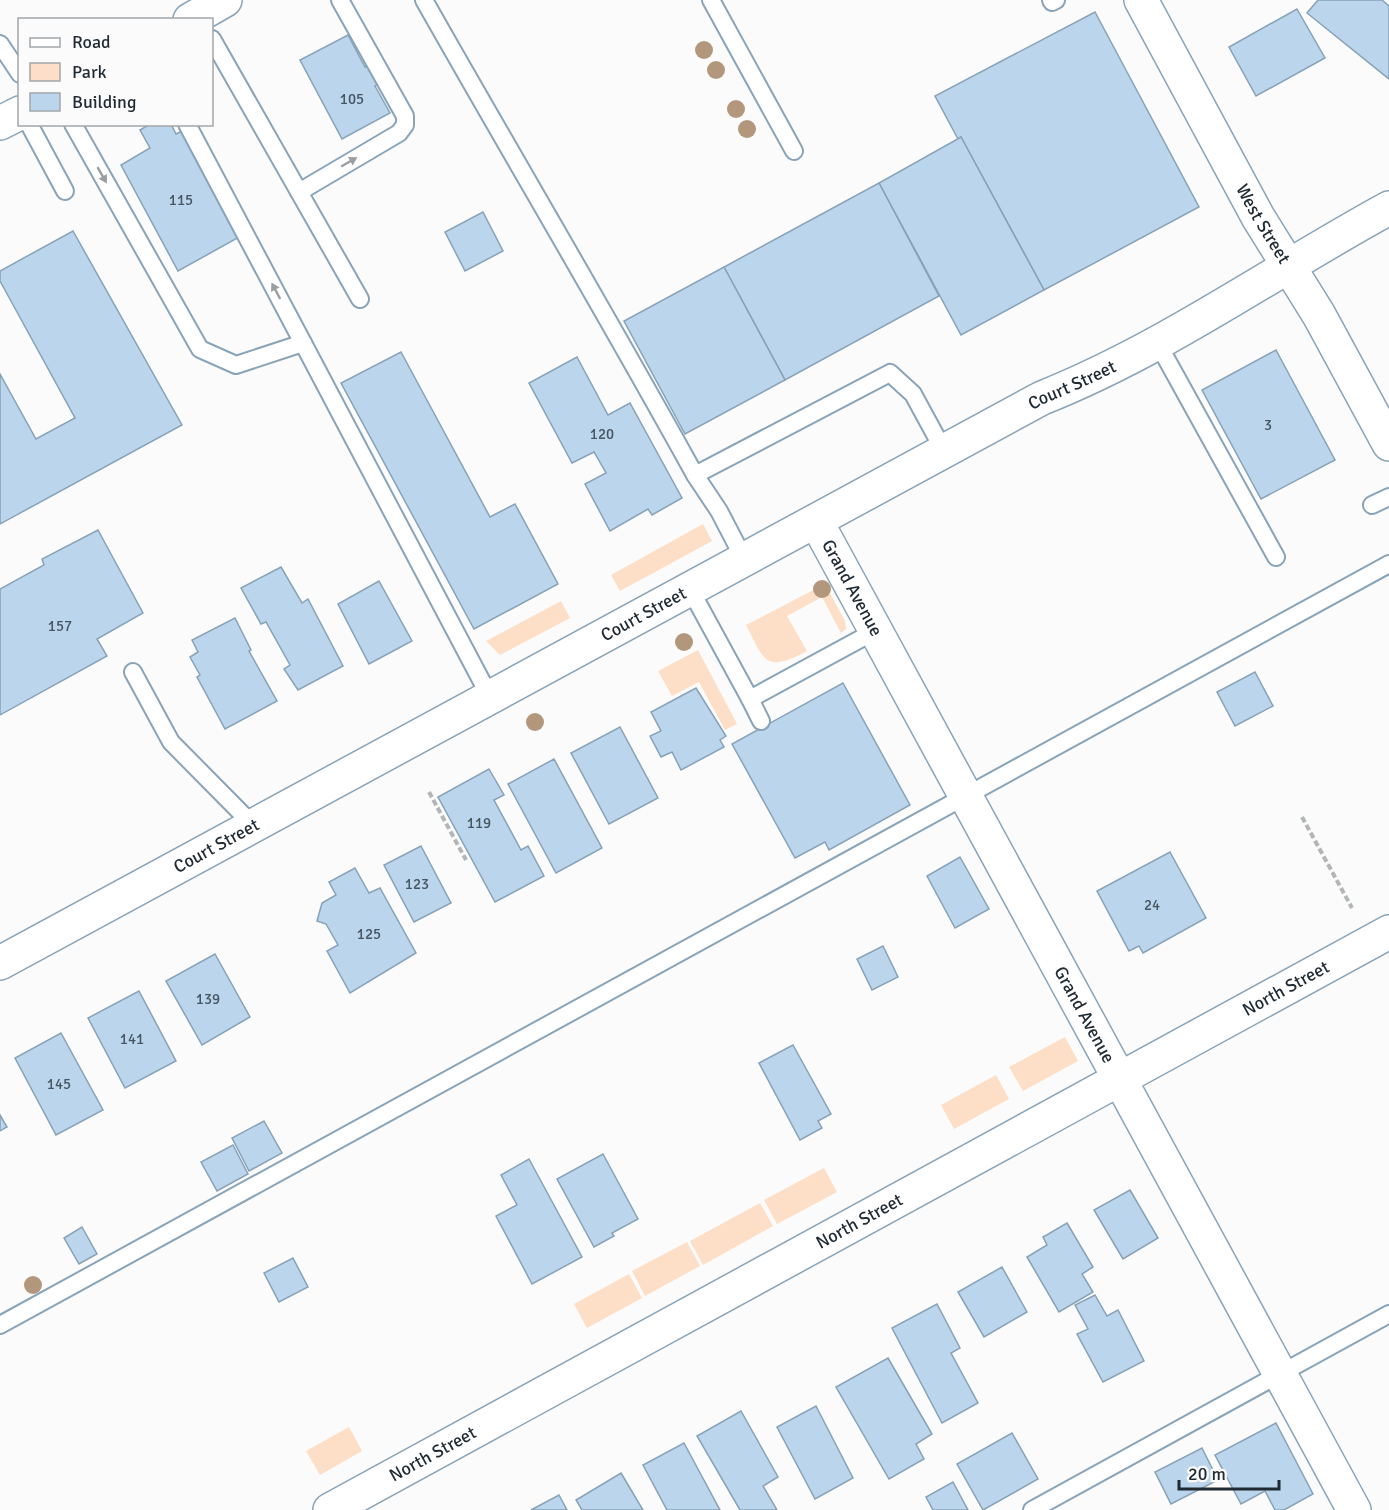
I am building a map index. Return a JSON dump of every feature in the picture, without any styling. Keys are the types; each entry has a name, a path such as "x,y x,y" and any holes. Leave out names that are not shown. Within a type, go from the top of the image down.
{"street":[{"name":"West Street","path":"1142,0 1258,217 1319,315 1389,444"},
{"path":"0,123 18,113"},
{"name":"Court Street","path":"0,963 1042,398 1083,381 1157,342 1246,293 1389,208"},
{"name":"Grand Avenue","path":"816,521 964,797 1354,1510"},
{"name":"North Street","path":"330,1510 1389,932"}],"lane":[{"path":"299,192 399,133 405,125 405,116 340,0"},
{"path":"424,0 533,194 584,274 744,559"},
{"path":"711,0 794,151"},
{"path":"1051,0 1052,2 1056,0"},
{"path":"213,33 360,299"},
{"path":"0,44 18,71"},
{"path":"30,126 65,191"},
{"path":"74,126 200,349 236,364 303,343"},
{"path":"188,126 490,697"},
{"path":"1157,342 1275,557"},
{"path":"695,475 890,373 913,394 944,451"},
{"path":"1372,505 1389,496"},
{"path":"0,1325 1389,564"},
{"path":"690,588 761,721"},
{"path":"750,699 875,631"},
{"path":"133,672 171,742 253,825"},
{"path":"1032,1510 1389,1314"}],"path":[{"path":"429,792 466,860"},
{"path":"1302,817 1352,909"}],"green space":[{"path":"703,524 712,541 620,591 611,575"},
{"path":"825,584 845,621 846,629 841,633 822,597 787,616 807,651 782,661 768,660 758,648 746,625"},
{"path":"561,601 570,618 500,655 486,641"},
{"path":"698,650 737,724 725,730 699,682 672,696 658,671"},
{"path":"1065,1037 1078,1061 1023,1091 1009,1067"},
{"path":"996,1075 1009,1099 954,1129 941,1105"},
{"path":"824,1168 837,1192 777,1224 764,1200"},
{"path":"760,1203 773,1226 703,1265 690,1241"},
{"path":"687,1242 700,1266 645,1296 632,1271"},
{"path":"629,1274 642,1298 587,1328 574,1304"},
{"path":"349,1427 362,1451 320,1475 306,1451"}],"building":[{"path":"1318,0 1382,0 1389,6 1389,79 1307,13"},
{"path":"1297,9 1325,58 1256,96 1229,47"},
{"path":"1095,12 1199,207 1044,290 961,137 958,139 935,96"},
{"path":"348,35 365,67 374,63 383,81 375,86 390,113 342,139 300,60"},
{"path":"147,126 172,126 176,134 184,130 241,236 178,271 121,165 150,148 140,130"},
{"path":"961,137 1044,290 961,335 879,183"},
{"path":"879,183 939,296 785,380 724,267"},
{"path":"483,212 503,251 465,271 445,232"},
{"path":"73,231 182,425 0,524 0,374 36,439 75,418 0,281 0,271"},
{"path":"724,267 785,380 685,434 624,321"},
{"path":"1276,350 1335,460 1261,499 1202,390"},
{"path":"401,352 490,517 515,504 558,584 474,629 341,383"},
{"path":"577,357 608,415 630,403 682,498 652,515 648,509 610,531 585,484 606,473 594,452 572,463 529,383"},
{"path":"98,530 143,613 97,639 107,656 0,715 0,589 44,565 42,559"},
{"path":"281,567 302,603 308,599 343,666 298,690 284,669 290,665 266,622 261,624 241,588"},
{"path":"379,581 412,641 369,664 338,604"},
{"path":"235,618 251,650 249,651 277,701 225,729 197,677 200,675 190,657 198,652 192,640"},
{"path":"1255,672 1273,706 1235,726 1217,692"},
{"path":"843,683 910,805 829,850 825,842 795,858 732,744"},
{"path":"696,688 726,736 720,740 724,747 681,770 672,752 661,757 650,736 661,731 651,712"},
{"path":"620,727 658,798 609,824 571,753"},
{"path":"554,759 602,848 556,873 508,784"},
{"path":"489,769 504,795 494,800 521,850 528,846 544,876 495,902 438,797"},
{"path":"421,846 451,903 414,922 384,865"},
{"path":"1170,852 1206,918 1143,953 1139,946 1129,951 1097,891"},
{"path":"960,857 989,909 955,928 927,876"},
{"path":"355,868 369,893 380,888 416,953 350,993 327,951 338,945 326,924 317,921 322,903 336,895 329,882"},
{"path":"883,946 898,977 872,990 857,959"},
{"path":"215,954 250,1017 202,1045 166,981"},
{"path":"139,991 176,1061 125,1088 88,1018"},
{"path":"61,1033 103,1110 56,1135 15,1058"},
{"path":"793,1045 831,1114 818,1121 822,1128 800,1140 759,1063"},
{"path":"0,1115 7,1127 0,1131"},
{"path":"264,1121 282,1153 249,1171 232,1138"},
{"path":"233,1145 248,1174 217,1191 201,1162"},
{"path":"603,1154 638,1219 612,1233 614,1236 594,1247 557,1179"},
{"path":"529,1159 582,1257 532,1284 496,1216 517,1205 501,1175"},
{"path":"1130,1190 1158,1238 1123,1259 1094,1210"},
{"path":"1067,1223 1093,1267 1082,1274 1093,1292 1059,1312 1027,1257 1047,1245 1043,1237"},
{"path":"82,1227 97,1254 79,1264 64,1238"},
{"path":"293,1258 308,1287 279,1302 264,1273"},
{"path":"1002,1267 1027,1312 984,1337 958,1292"},
{"path":"1095,1295 1107,1316 1118,1310 1144,1361 1103,1382 1077,1334 1088,1329 1075,1305"},
{"path":"937,1304 960,1348 951,1353 978,1403 942,1423 892,1328"},
{"path":"888,1358 932,1434 916,1444 924,1459 889,1479 836,1387"},
{"path":"816,1406 853,1478 815,1499 777,1427"},
{"path":"741,1411 778,1477 763,1486 777,1510 740,1510 697,1436"},
{"path":"1276,1423 1313,1494 1284,1510 1275,1510 1265,1491 1241,1504 1215,1455"},
{"path":"1012,1433 1038,1479 983,1510 957,1464"},
{"path":"684,1443 720,1510 667,1510 643,1465"},
{"path":"1202,1448 1218,1480 1171,1504 1155,1472"},
{"path":"621,1473 643,1510 582,1510 576,1500"},
{"path":"953,1482 968,1510 933,1510 926,1497"},
{"path":"559,1495 567,1510 531,1510"}]}
